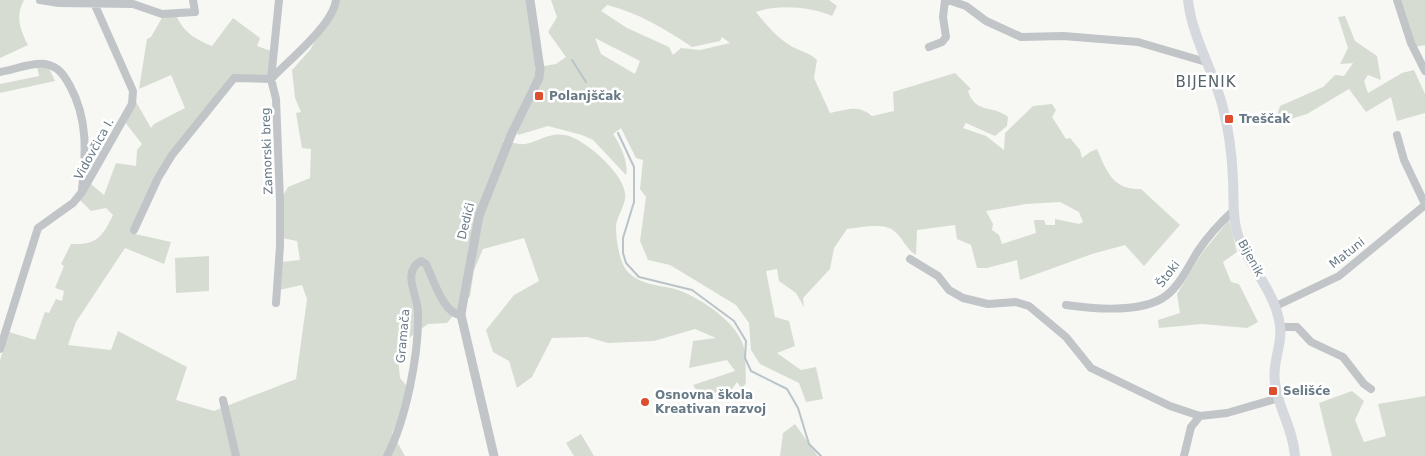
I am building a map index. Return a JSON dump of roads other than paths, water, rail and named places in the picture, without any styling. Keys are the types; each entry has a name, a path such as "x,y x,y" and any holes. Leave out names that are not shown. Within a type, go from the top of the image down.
{"main road":[{"name":"Bijenik","path":"1188,0 1190,17 1220,97 1229,136 1233,211 1242,246 1266,284 1276,306 1281,328 1280,347 1274,376 1279,398 1290,425 1295,456"}],"street":[{"path":"40,0 59,3 132,4 162,14 195,12 193,0"},
{"name":"Zamorski breg","path":"276,303 280,246 280,202 276,99 271,79 279,0"},
{"path":"134,230 158,178 172,155 234,78 271,79 322,26 336,7 336,0"},
{"name":"Dedići","path":"494,456 461,315 479,216 507,144 539,78 540,69 530,0"},
{"path":"929,47 942,42 946,37 943,17 947,0 966,6 986,22 1016,36 1138,42 1206,62"},
{"path":"1397,0 1411,43 1425,71"},
{"name":"Vidovčica I.","path":"0,349 38,228 73,203 82,192 134,98 131,85 94,3"},
{"path":"0,72 47,64 57,68 64,76 75,95 84,126 85,166 82,192"},
{"path":"1397,135 1404,160 1425,204"},
{"name":"Matuni","path":"1276,306 1339,276 1425,204"},
{"name":"Štoki","path":"1066,306 1099,310 1115,309 1141,305 1163,298 1172,289 1210,234 1233,211"},
{"path":"910,259 938,276 949,290 963,298 988,304 1016,302 1029,306 1066,337 1087,365 1096,372 1156,401 1200,416 1227,413 1279,398"},
{"name":"Gramača","path":"387,456 407,396 416,342 417,298 411,283 410,271 415,264 421,261 426,264 442,298 452,311 461,315"},
{"path":"1281,328 1298,327 1311,342 1344,357 1364,384 1372,389"},
{"path":"223,400 236,456"},
{"path":"1184,456 1191,427 1200,416"}],"waterway":[{"path":"572,60 586,82"},
{"path":"618,133 634,167 634,202 623,238 623,253 626,263 639,277 692,290 734,321 746,341 745,358 751,371 787,389 798,408 809,444 821,456"}],"place":[{"name":"Polanjščak","path":"539,96"},
{"name":"Treščak","path":"1229,119"},
{"name":"Selišće","path":"1273,391"},
{"name":"Osnovna škola Kreativan razvoj","path":"645,402"}],"district":[{"name":"BIJENIK","path":"1206,82"}]}
